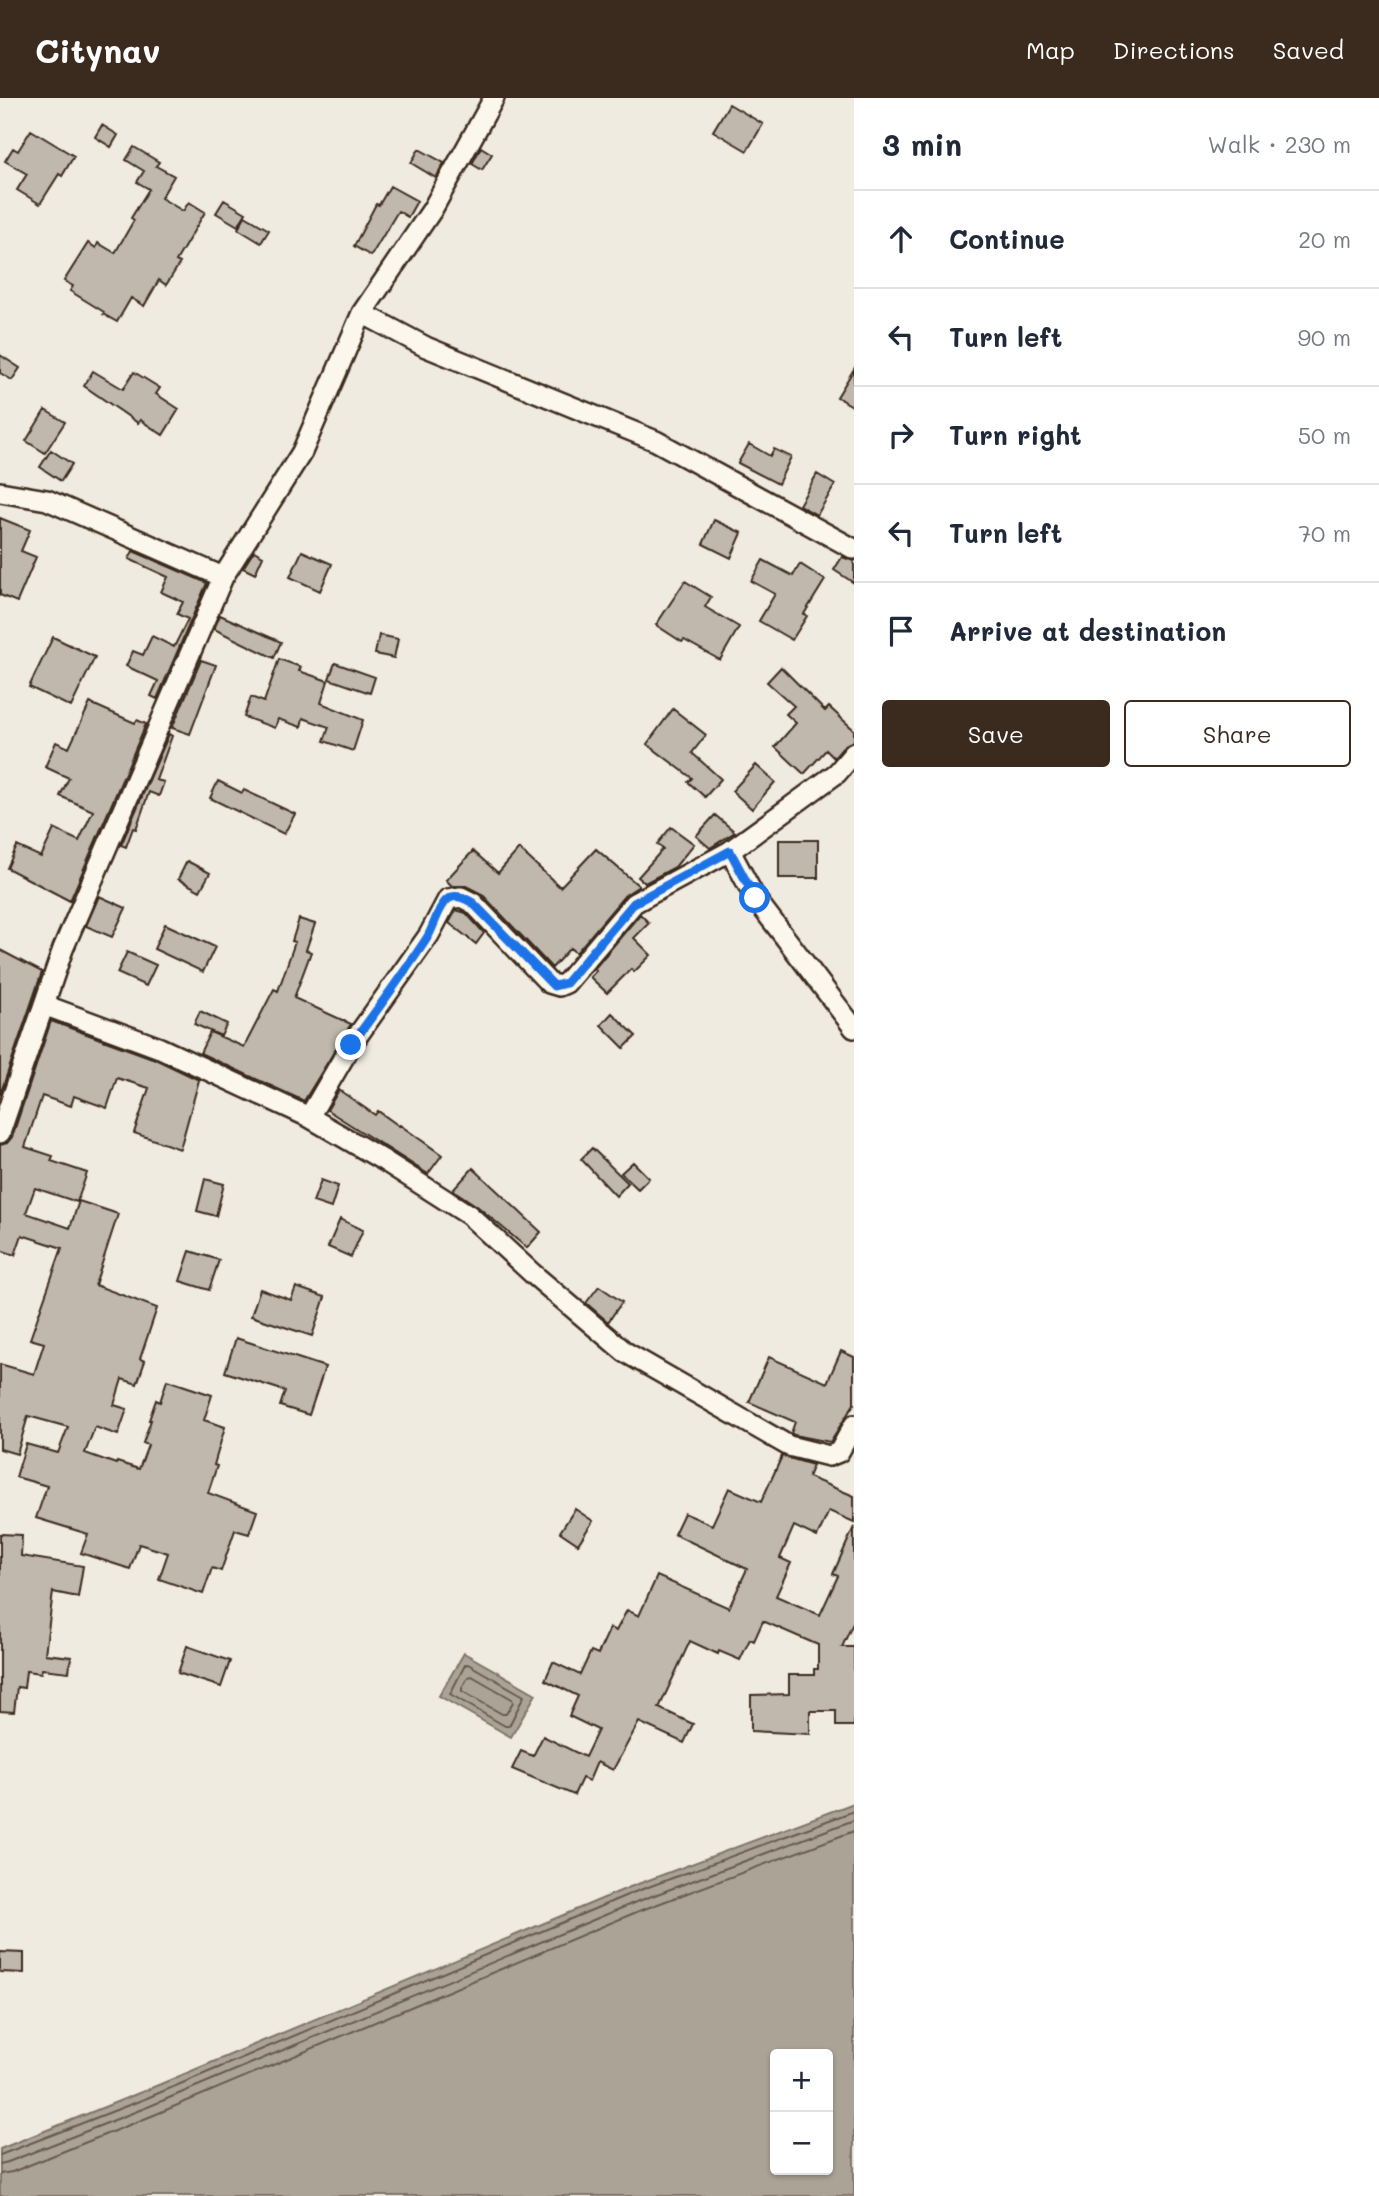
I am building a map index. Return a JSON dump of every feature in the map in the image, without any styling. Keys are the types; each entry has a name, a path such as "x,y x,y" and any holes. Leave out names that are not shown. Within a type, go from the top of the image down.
{"street":[{"path":"0,1133 79,911 223,577 302,452 362,313 432,210 494,98"},
{"path":"362,313 426,347 656,441 854,550"},
{"path":"0,492 47,500 223,577"},
{"path":"309,1117 351,1045 429,934 448,899 461,897 473,903 549,983 559,986 566,983 634,903 730,851 837,773 854,753"},
{"path":"730,851 755,898 854,1028"},
{"path":"44,1005 160,1048 309,1117 383,1160 468,1215 625,1352 789,1446 829,1456 839,1452 854,1425"}],"water":[{"path":"464,1653 536,1694 511,1737 439,1696"},
{"path":"854,1803 854,2196 0,2196 0,2149 630,1887"}],"building":[{"path":"729,104 763,124 747,151 713,131"},
{"path":"102,125 118,135 111,147 95,137"},
{"path":"31,130 74,156 40,204 17,190 27,174 5,161 13,148 18,151"},
{"path":"134,147 159,162 156,166 174,176 161,198 183,211 189,202 205,212 176,261 180,263 166,285 159,280 144,306 131,298 117,322 70,291 73,286 64,281 88,243 96,248 98,243 115,253 134,220 131,218 149,189 137,182 144,171 126,160"},
{"path":"481,147 492,154 482,170 472,164"},
{"path":"419,149 444,163 436,178 411,163"},
{"path":"390,186 417,201 408,217 398,211 371,256 354,246 376,204 379,205"},
{"path":"224,200 246,213 238,226 216,213"},
{"path":"245,216 269,230 261,243 238,229"},
{"path":"0,355 20,368 12,380 0,373"},
{"path":"854,369 854,407 837,397"},
{"path":"93,371 123,389 134,372 160,388 156,394 179,409 163,435 140,420 138,423 84,386"},
{"path":"45,410 65,422 45,453 26,441"},
{"path":"749,444 770,456 774,449 791,457 778,484 738,463"},
{"path":"51,450 72,464 61,481 40,467"},
{"path":"817,474 835,485 817,515 799,505"},
{"path":"0,518 30,530 21,551 36,557 17,602 0,595"},
{"path":"714,520 742,533 731,558 703,544"},
{"path":"133,551 207,583 157,699 151,696 158,681 126,666 133,651 143,655 152,636 174,647 188,619 177,614 183,602 161,592 168,577 129,559"},
{"path":"254,551 263,556 255,574 243,568"},
{"path":"302,551 332,564 320,591 290,577"},
{"path":"842,557 854,561 854,583 834,570"},
{"path":"763,560 793,576 800,564 825,580 792,640 759,621 775,594 751,581"},
{"path":"685,581 711,597 705,607 739,627 720,660 684,640 682,642 656,625"},
{"path":"220,615 281,642 274,658 214,629"},
{"path":"379,635 398,639 394,658 375,654"},
{"path":"53,637 95,657 71,707 29,687"},
{"path":"279,659 301,667 299,671 328,681 321,703 363,720 353,751 324,741 329,727 303,718 301,727 278,719 275,728 244,717 251,697 264,702"},
{"path":"201,660 216,665 190,734 172,728"},
{"path":"335,663 375,677 370,693 329,679"},
{"path":"781,667 825,711 829,707 854,730 854,741 845,745 834,758 826,750 804,774 775,747 796,723 786,714 794,706 767,682"},
{"path":"90,703 135,723 137,720 146,724 70,901 7,868 17,846 41,857 54,829 79,841 93,811 60,796 69,778 45,767 56,742 69,748"},
{"path":"673,709 706,735 692,753 721,779 705,797 688,782 692,778 647,744"},
{"path":"169,734 172,736 156,780 164,782 159,796 149,792 136,829 133,828 126,847 121,845"},
{"path":"756,765 775,782 752,809 732,791"},
{"path":"218,781 295,814 284,834 210,798"},
{"path":"715,815 735,832 710,848 696,836"},
{"path":"671,827 694,844 675,867 645,883 638,877 663,849 657,844"},
{"path":"779,840 818,840 818,878 779,878"},
{"path":"519,849 560,887 596,849 639,886 625,895 576,953 570,948 552,968 482,894 466,886 452,886 446,880 473,851 498,873"},
{"path":"187,861 210,873 200,891 178,879"},
{"path":"99,896 126,908 112,937 86,926"},
{"path":"456,910 466,913 484,933 476,944 449,923"},
{"path":"640,914 649,923 634,938 651,955 634,972 631,969 607,993 590,977"},
{"path":"299,919 315,924 306,950 311,952 294,998 351,1024 304,1101 200,1053 210,1032 244,1047 274,989 278,991 295,942 292,941"},
{"path":"165,924 215,947 203,972 154,949"},
{"path":"0,950 42,972 0,1095"},
{"path":"127,952 156,965 146,986 117,973"},
{"path":"200,1011 227,1024 221,1036 194,1024"},
{"path":"612,1013 636,1036 624,1048 601,1025"},
{"path":"51,1021 155,1059 199,1080 180,1149 134,1133 149,1088 117,1078 107,1108 74,1096 71,1106 42,1096 25,1147 53,1156 51,1161 87,1173 77,1202 35,1188 26,1213 70,1228 79,1201 118,1214 95,1285 157,1308 140,1359 145,1361 137,1384 122,1379 114,1405 127,1409 118,1435 95,1427 85,1453 139,1469 148,1445 143,1443 149,1420 156,1400 160,1402 167,1380 212,1395 204,1420 225,1427 208,1493 257,1511 249,1534 235,1530 221,1571 212,1568 203,1594 159,1579 168,1553 139,1544 130,1569 81,1553 88,1534 36,1518 47,1486 16,1477 26,1444 58,1453 68,1427 28,1416 17,1454 0,1449 0,1364 34,1374 44,1343 30,1339 62,1248 22,1235 15,1255 0,1250 0,1145 7,1143 12,1137"},
{"path":"339,1090 375,1115 378,1111 442,1155 428,1174 327,1110"},
{"path":"592,1148 628,1183 616,1196 581,1159"},
{"path":"633,1162 649,1178 638,1189 621,1173"},
{"path":"473,1168 541,1232 527,1248 477,1206 453,1190"},
{"path":"205,1179 224,1184 216,1216 197,1211"},
{"path":"321,1180 338,1186 331,1208 313,1202"},
{"path":"340,1219 363,1230 351,1257 328,1247"},
{"path":"190,1251 219,1260 209,1290 180,1281"},
{"path":"599,1286 622,1302 608,1322 586,1303"},
{"path":"296,1287 325,1297 312,1336 251,1316 260,1289 291,1300"},
{"path":"236,1338 325,1367 309,1415 280,1406 285,1391 225,1372"},
{"path":"841,1351 854,1357 854,1404 830,1442 794,1435 791,1433 795,1422 749,1402 769,1357 827,1383"},
{"path":"782,1456 813,1465 808,1477 854,1496 854,1522 829,1511 817,1537 794,1526 780,1558 791,1563 776,1596 820,1615 838,1576 833,1574 854,1527 854,1621 842,1647 854,1647 854,1726 836,1726 836,1711 810,1711 810,1734 751,1731 751,1695 789,1694 789,1675 814,1675 814,1669 818,1669 818,1645 763,1621 754,1641 750,1639 740,1660 719,1651 718,1654 690,1641 659,1708 693,1724 684,1743 639,1722 613,1770 597,1762 589,1781 582,1778 574,1795 512,1769 521,1751 533,1756 543,1736 585,1757 598,1730 569,1716 578,1696 545,1680 553,1662 580,1675 591,1651 598,1654 610,1628 616,1631 627,1610 639,1616 657,1576 729,1608 747,1569 674,1534 684,1513 712,1525 729,1488 761,1502"},
{"path":"575,1509 593,1521 578,1544 560,1532"},
{"path":"0,1534 22,1535 21,1556 83,1566 78,1597 53,1592 45,1654 71,1657 69,1672 42,1669 41,1673 26,1671 24,1688 17,1687 14,1712 0,1711"},
{"path":"187,1646 230,1661 221,1687 178,1673"},
{"path":"0,1952 24,1953 24,1973 0,1972"}],"route":[{"path":"351,1045 411,962 448,899 461,897 473,903 549,983 559,986 566,983 634,903 730,851 755,898"}]}
